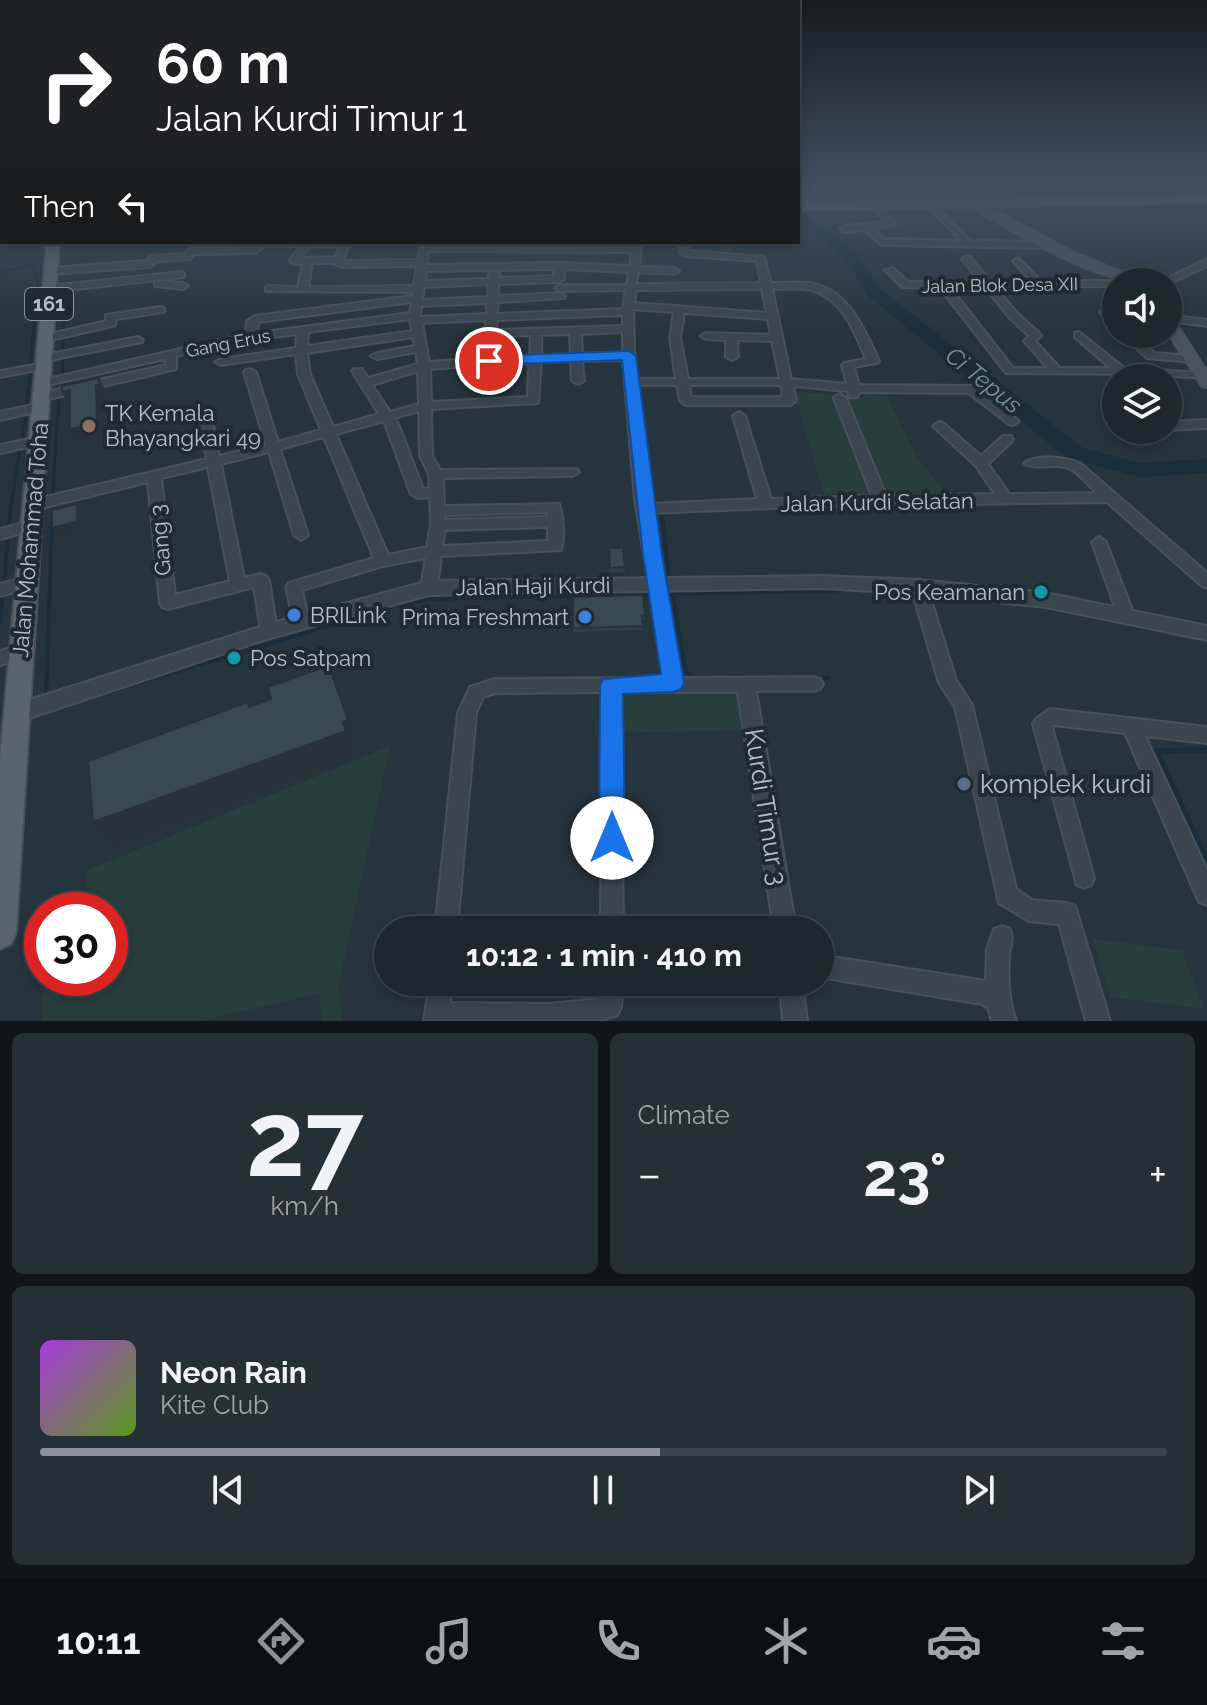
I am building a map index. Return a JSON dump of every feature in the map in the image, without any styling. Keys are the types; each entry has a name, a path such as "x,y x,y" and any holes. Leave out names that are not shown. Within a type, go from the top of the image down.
{"main road":[{"path":"1035,237 1106,268"},
{"name":"Jalan Mohammad Toha","path":"0,933 6,791 17,713 11,655 27,583 38,441 38,378 46,338 53,244"},
{"path":"1182,342 1205,380"}],"street":[{"path":"875,237 880,242 966,241 1050,245"},
{"path":"962,237 966,241"},
{"path":"51,271 150,264 154,258 187,257 191,251 256,250 261,244"},
{"path":"305,244 295,261 674,271"},
{"path":"339,260 346,245 340,244"},
{"path":"683,244 685,253 759,257 788,391"},
{"path":"488,385 493,281 498,245"},
{"path":"429,588 438,518 436,474 426,456 424,366 418,303 426,249 498,245 637,246 630,288 629,356 646,509 673,683"},
{"path":"967,259 1013,315 1035,334 1036,338 1029,341 1058,372"},
{"path":"299,314 308,261"},
{"path":"1018,261 1039,284"},
{"path":"1182,274 1207,262"},
{"path":"362,264 356,280 418,303"},
{"path":"221,362 301,350 418,303 493,281 559,279 559,266"},
{"name":"Jalan Blok Desa XII","path":"890,270 902,285 1102,283"},
{"path":"50,289 161,276 156,284 182,280"},
{"path":"944,286 1005,369 1102,371"},
{"path":"251,337 253,319 418,303 630,288 814,287 831,295 849,311 860,327 873,361 848,365 853,394 681,382 632,382"},
{"path":"269,289 418,303 491,316 680,309 771,316"},
{"name":"Gang Erus","path":"38,378 172,367 170,354 303,330 418,303"},
{"path":"680,309 675,338 684,396 692,403 788,391"},
{"path":"46,338 111,323 110,312 160,310"},
{"path":"1182,321 1207,323"},
{"path":"490,333 629,329"},
{"path":"303,330 301,350 304,374 383,561"},
{"path":"575,330 578,381"},
{"path":"0,534 32,515 154,476 424,406 534,400 536,332"},
{"path":"1079,335 1113,364"},
{"path":"706,336 775,338"},
{"path":"731,337 732,357"},
{"path":"0,416 38,378 138,340"},
{"path":"377,356 421,348"},
{"path":"1142,348 1150,355 1193,359"},
{"path":"365,383 424,366 577,355 629,356"},
{"path":"358,371 387,416 418,494 437,491"},
{"path":"250,372 301,535"},
{"path":"0,374 38,378"},
{"path":"1182,378 1205,380"},
{"path":"854,388 971,390 1013,421"},
{"path":"840,398 881,500"},
{"path":"205,416 238,585 261,580 269,631"},
{"path":"739,416 765,503"},
{"path":"1182,425 1207,424"},
{"path":"939,426 981,463 1006,500"},
{"path":"981,463 1007,439"},
{"path":"0,449 38,441"},
{"path":"1031,463 1071,463 1207,582"},
{"path":"436,474 572,472"},
{"name":"Gang 3","path":"154,476 168,603 238,585"},
{"name":"Jalan Kurdi Selatan","path":"646,509 765,503 1108,497"},
{"path":"301,622 294,587 383,561 436,551 556,546 556,522 438,518"},
{"path":"1099,542 1127,618"},
{"name":"Jalan Haji Kurdi","path":"17,713 269,631 429,588 658,590 823,582 1035,599 1207,633"},
{"path":"0,590 27,583"},
{"path":"920,590 948,683 963,705 1007,895 1029,910 1067,914 1098,1021"},
{"name":"Kurdi Timur 3","path":"746,684 783,916"},
{"path":"447,916 467,713 476,692 495,686 814,684"},
{"path":"611,685 612,916"},
{"path":"1084,878 1042,724 1050,717 1207,735"},
{"path":"1132,728 1207,894"},
{"path":"1001,1011 998,950 1002,937"},
{"path":"834,968 986,993 1001,1011"},
{"path":"439,996 437,1018 532,1021 592,1017 609,1007 610,996"},
{"path":"792,996 795,1021"}],"green space":[{"path":"794,392 887,396 917,457 948,496 824,494"},
{"path":"740,686 748,730 616,733 614,689"},
{"path":"390,746 339,983 342,1021 322,1021 319,993 201,1021 42,1021 43,996 128,996 128,892 88,892 86,871"},
{"path":"1093,939 1182,950 1204,1009 1110,997"}],"building":[{"path":"99,378 100,384 96,385 97,423 70,429 70,390 62,392 62,386"},
{"path":"77,504 77,521 52,528 52,510"},
{"path":"609,548 623,548 625,567 610,568"},
{"path":"643,595 643,626 573,628 573,597"},
{"path":"325,667 330,669 348,720 343,722 346,731 93,822 88,761 248,702 249,707 271,699 268,687"}],"waterway":[{"name":"Ci Tepus","path":"828,237 852,256 873,291 1075,453 1140,470 1207,466"},
{"path":"0,272 33,265 38,282 28,391"},
{"path":"63,333 65,288"},
{"path":"63,335 63,354"},
{"path":"62,378 63,356"},
{"path":"27,409 28,393"},
{"path":"58,416 60,393"},
{"path":"21,443 27,411"},
{"path":"53,495 57,419"},
{"path":"13,495 20,446"},
{"path":"8,530 13,493"},
{"path":"661,510 670,581"},
{"path":"46,699 52,524"},
{"path":"4,587 8,533"},
{"path":"0,624 3,590"},
{"path":"672,594 860,590"},
{"path":"99,695 390,607 430,599 653,594"},
{"path":"661,594 672,594"},
{"path":"672,594 686,673 696,678"},
{"path":"1056,609 1157,630"},
{"path":"813,678 829,678"},
{"path":"1207,750 1156,751 1207,861"}],"place":[{"name":"TK Kemala Bhayangkari 49","path":"89,426"},
{"name":"Pos Keamanan","path":"1041,592"},
{"name":"BRILink","path":"294,615"},
{"name":"Prima Freshmart","path":"585,617"},
{"name":"Pos Satpam","path":"234,658"},
{"name":"komplek kurdi","path":"964,784"}],"route":[{"path":"489,361 555,356 629,356 652,555 673,683 611,685 612,838"}]}
